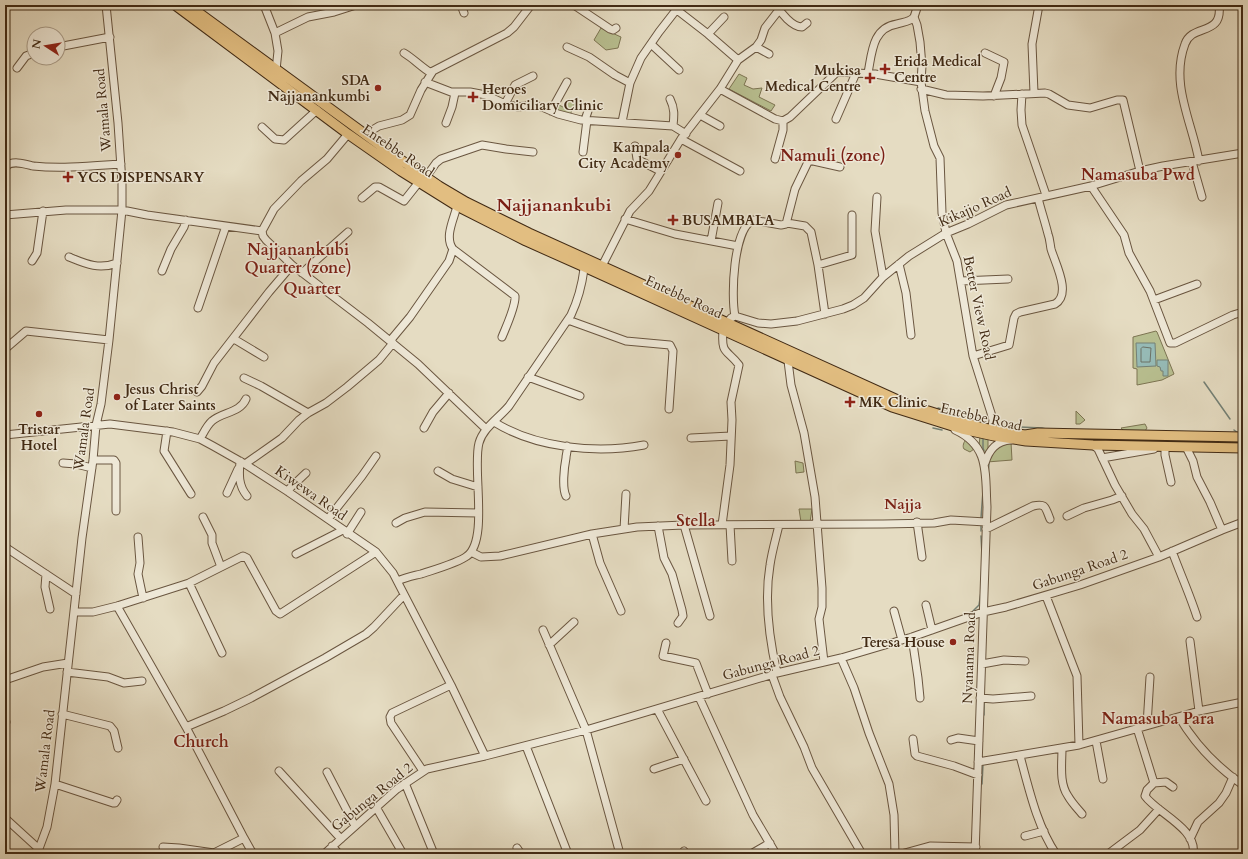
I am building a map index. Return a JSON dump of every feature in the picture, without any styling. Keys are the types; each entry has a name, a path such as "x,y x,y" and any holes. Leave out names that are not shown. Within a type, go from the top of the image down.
{"main road":[{"name":"Entebbe Road","path":"175,5 348,134 422,180 497,217 585,257 600,269 725,327 909,405 969,424 1025,435 1038,432 1243,437"},
{"name":"Entebbe Road","path":"188,5 367,135 422,180 457,206 582,266 600,269"},
{"name":"Entebbe Road","path":"725,327 788,361 892,407 944,424 982,434 1037,442 1093,445 1243,448"}],"street":[{"name":"Wamala Road","path":"38,851 47,827 55,784 96,425 101,404 109,340 122,210 121,164 106,5"},
{"path":"264,5 275,33 278,51 276,70"},
{"path":"275,33 308,17 334,12 356,5"},
{"path":"461,5 464,13"},
{"path":"367,135 379,126 402,120 410,115 425,82 431,73 438,67 507,33 514,27 531,5"},
{"path":"574,5 610,30 616,28"},
{"path":"868,73 874,45 880,32 892,24 910,21 914,17 918,5"},
{"path":"1034,93 1032,44 1039,5"},
{"path":"1202,197 1195,162 1193,133 1183,104 1180,82 1180,64 1187,39 1191,35 1211,28 1215,24 1218,18 1219,5"},
{"path":"622,122 630,83 641,58 679,7 738,60"},
{"path":"600,269 630,211 649,191 660,171 684,136 720,89 738,60 756,47 761,40 765,28 778,8 798,27 802,27 807,23"},
{"path":"708,34 724,17"},
{"name":"Better View Road","path":"914,17 920,42 922,66 921,86 930,133 940,158 942,213 946,233 958,261 973,356 992,413 992,429"},
{"path":"66,45 110,37"},
{"path":"651,44 679,70"},
{"path":"566,47 589,57 615,75 630,83"},
{"path":"756,47 769,54"},
{"path":"404,52 431,73"},
{"path":"985,53 1004,62 1001,78 994,96"},
{"path":"17,68 26,56"},
{"path":"720,89 775,119 783,121 790,117 834,74 839,71 868,73 921,86 946,95 994,96 1034,93 1049,94 1068,105 1090,108 1117,100 1123,100 1140,171"},
{"path":"836,119 856,73"},
{"path":"505,104 515,85 533,76"},
{"path":"425,82 446,92 470,92 486,95 505,104 542,107 573,118 673,126 684,136 740,171"},
{"path":"550,111 567,82"},
{"path":"446,123 455,93"},
{"path":"1022,94 1022,125 1046,195"},
{"path":"670,100 674,112 673,126"},
{"path":"583,152 586,120 589,108"},
{"path":"262,127 275,139 284,140 317,110"},
{"path":"700,115 720,126"},
{"path":"775,159 783,130 783,121"},
{"path":"348,134 327,159 301,181 274,209 262,231 263,236 302,274 418,364 486,429"},
{"path":"362,198 375,187 379,187 404,201 441,159 482,145 532,152"},
{"path":"635,146 637,158 660,171"},
{"name":"Kikajjo Road","path":"737,317 758,323 771,324 797,321 850,307 862,300 883,277 898,264 946,233 1006,205 1091,186 1140,171 1243,153"},
{"path":"787,223 795,189 808,162 813,160 840,167"},
{"path":"5,172 6,166 10,163 41,166 121,164"},
{"path":"1091,186 1124,236 1129,253 1154,300 1169,341 1173,343 1233,315 1243,312"},
{"path":"877,197 875,231 883,277"},
{"path":"973,356 1009,345 1014,318 1018,313 1055,304 1062,297 1063,289 1059,270 1051,248 1049,235 1038,198"},
{"path":"711,241 718,203"},
{"path":"457,206 448,239 450,245 453,249 515,296 513,307 502,337"},
{"path":"5,215 66,210 122,210 262,231"},
{"path":"32,261 37,253 43,212"},
{"path":"818,265 852,255 852,215"},
{"path":"625,219 675,234 738,246"},
{"path":"162,271 171,249 184,227 186,220"},
{"path":"722,525 730,464 732,420 731,402 740,365 724,349 722,344 725,327 731,318 737,317 732,297 735,260 738,246 746,225 750,221 753,220 783,226 787,223 805,226 810,230 818,265 825,314"},
{"path":"198,308 226,226"},
{"path":"302,274 348,232"},
{"path":"227,493 242,464 282,438 296,422 308,412 326,403 379,360 449,261 453,249"},
{"path":"69,257 93,266 102,267 117,263"},
{"path":"398,581 464,558 471,552 476,540 478,513 477,451 480,439 486,429 509,406 568,320 580,292 584,269 582,266 585,257"},
{"path":"898,264 906,293 911,334"},
{"path":"197,392 205,382 214,363 292,265"},
{"path":"961,281 1008,279"},
{"path":"1154,300 1197,284"},
{"path":"568,320 626,341 670,345 673,351 670,409"},
{"path":"5,349 26,331 109,340"},
{"path":"234,338 264,357"},
{"path":"788,361 791,385 804,433 815,497 822,588 822,607 819,619 824,662"},
{"path":"528,377 580,396"},
{"path":"244,378 308,412"},
{"path":"424,428 433,412 449,393"},
{"path":"200,439 212,421 238,408 246,399"},
{"path":"494,422 523,437 541,442 567,446 595,449 628,448 644,445"},
{"name":"Kiwewa Road","path":"5,435 110,424 167,431 200,439 287,491 376,552 398,581 485,756"},
{"name":"Nyanama Road","path":"944,424 963,433 978,449 985,463 987,507 975,850"},
{"path":"167,431 164,451 191,494"},
{"path":"691,438 731,436"},
{"path":"985,463 990,450 994,446 1005,440 1014,439"},
{"path":"1093,445 1098,449 1132,514 1144,529 1159,557"},
{"path":"566,496 564,492 564,483 568,450 567,446"},
{"path":"1102,458 1170,447"},
{"path":"1170,447 1165,455 1171,482"},
{"path":"1186,447 1196,477 1210,502 1222,530"},
{"path":"328,519 376,456"},
{"path":"93,460 114,460 116,478 116,511"},
{"path":"63,462 92,468"},
{"path":"242,464 241,488 247,496"},
{"path":"438,471 452,479 478,486"},
{"path":"287,491 306,473"},
{"path":"624,529 626,494"},
{"path":"1067,516 1084,508 1122,496"},
{"path":"471,552 481,557 500,556 592,534 658,526 934,523 951,520 986,526 1033,506 1041,505 1045,506 1050,519"},
{"path":"296,554 345,532 361,512"},
{"path":"396,523 405,518 425,512 478,513"},
{"path":"203,517 212,535 212,543 221,567"},
{"path":"917,522 922,557"},
{"name":"Gabunga Road 2","path":"324,854 405,783 423,771 431,768 526,746 586,730 775,674 841,658 912,637 983,612 1046,596 1159,557 1243,522"},
{"path":"684,525 710,616"},
{"path":"730,525 732,561"},
{"path":"779,525 770,566 768,620 770,642 780,697 804,747 812,768 862,854"},
{"path":"658,526 664,558 672,574 682,610 683,616 678,624"},
{"path":"592,534 600,563 621,611"},
{"path":"138,537 140,559 138,574 143,598"},
{"path":"5,547 76,594"},
{"path":"1172,551 1191,599 1196,617"},
{"path":"74,612 94,612 189,583 241,556 245,556 276,611 280,614 376,552"},
{"path":"46,574 45,587 50,609"},
{"path":"189,583 222,653"},
{"path":"186,727 251,698 366,634 404,595"},
{"path":"1046,596 1077,676 1079,745"},
{"path":"926,605 932,630"},
{"path":"117,606 186,727 253,854"},
{"path":"894,611 902,640"},
{"path":"549,645 574,622"},
{"path":"543,630 586,730 620,854"},
{"path":"912,637 920,698"},
{"path":"1190,641 1199,710"},
{"path":"666,643 664,656 696,663 708,694"},
{"path":"841,658 854,688 869,733 889,784 894,815 895,854"},
{"path":"982,664 1004,660 1025,660"},
{"path":"5,680 43,667 68,663"},
{"path":"67,672 108,678 124,683 142,682"},
{"path":"1147,725 1150,677"},
{"path":"423,771 391,723 390,716 392,713 451,685"},
{"path":"980,698 994,699 1030,696"},
{"path":"699,697 753,815 776,854"},
{"path":"978,762 1079,745 1199,710 1243,702"},
{"path":"656,710 706,801"},
{"path":"62,714 110,726 114,731 118,748"},
{"path":"1179,717 1195,741 1212,759 1243,785"},
{"path":"1137,728 1154,783"},
{"path":"951,740 958,738 979,741"},
{"path":"913,739 915,754 917,756 954,766 978,775"},
{"path":"1096,741 1103,779"},
{"path":"526,746 566,853"},
{"path":"1062,748 1063,783 1065,791 1082,814"},
{"path":"1020,756 1044,831 1056,854"},
{"path":"654,769 684,759"},
{"path":"279,771 341,839"},
{"path":"327,772 355,826"},
{"path":"1190,839 1198,822 1226,793 1232,777"},
{"path":"1173,787 1164,782 1154,783 1147,790 1145,796 1182,827 1190,839 1194,851 1193,854"},
{"path":"405,783 434,854"},
{"path":"55,784 113,803 117,800"},
{"path":"376,807 403,854"},
{"path":"1108,854 1140,830 1160,809"},
{"path":"5,818 38,851"},
{"path":"1025,836 1044,831"},
{"path":"163,847 214,853 244,838"},
{"path":"751,854 770,843"},
{"path":"332,846 339,854"},
{"path":"901,854 930,846 975,850"}],"green space":[{"path":"601,28 621,37 618,48 606,50 594,40"},
{"path":"739,74 747,78 744,85 753,89 762,88 759,97 775,105 771,111 729,89"},
{"path":"569,99 575,103 570,115 556,111 559,105 565,108"},
{"path":"1156,331 1174,374 1162,380 1137,385 1137,369 1133,368 1133,337"},
{"path":"1076,411 1085,420 1080,424 1076,424"},
{"path":"1145,424 1147,428 1145,431 1125,432 1121,428"},
{"path":"980,436 988,438 988,449 984,454 979,446"},
{"path":"966,439 974,449 970,452 963,448"},
{"path":"1011,442 1012,460 987,462 996,448"},
{"path":"795,461 803,463 804,472 796,473"},
{"path":"799,509 812,509 810,522 801,522"}],"water":[{"path":"1136,343 1155,343 1156,366 1137,367"},
{"path":"1157,360 1168,360 1168,376 1163,376 1163,371 1161,371 1160,367 1157,366"}],"waterway":[{"path":"1204,382 1230,419"},
{"path":"938,408 954,412"},
{"path":"961,414 971,416"},
{"path":"976,418 987,421"},
{"path":"1020,427 1046,429"},
{"path":"933,428 942,430"},
{"path":"1234,430 1238,433"},
{"path":"983,438 984,451"},
{"path":"988,479 989,462"},
{"path":"981,518 983,491"},
{"path":"981,523 981,531"},
{"path":"981,536 982,554"},
{"path":"973,611 979,605 981,592"},
{"path":"984,687 984,693"},
{"path":"984,702 984,715"},
{"path":"982,784 983,764"}],"place":[{"name":"Erida Medical Centre","path":"885,69"},
{"name":"Mukisa Medical Centre","path":"870,78"},
{"name":"SDA Najjanankumbi","path":"378,88"},
{"name":"Heroes Domiciliary Clinic","path":"473,97"},
{"name":"Kampala City Academy","path":"678,155"},
{"name":"YCS DISPENSARY","path":"68,177"},
{"name":"BUSAMBALA","path":"673,220"},
{"name":"Jesus Christ of Later Saints","path":"117,397"},
{"name":"MK Clinic","path":"850,402"},
{"name":"Tristar Hotel","path":"39,414"},
{"name":"Teresa House","path":"953,642"}],"district":[{"name":"Namuli (zone)","path":"833,156"},
{"name":"Namasuba Pwd","path":"1138,175"},
{"name":"Najjanankubi","path":"554,205"},
{"name":"Najjanankubi Quarter (zone)","path":"298,259"},
{"name":"Quarter","path":"312,289"},
{"name":"Najja","path":"903,504"},
{"name":"Stella","path":"696,521"},
{"name":"Namasuba Para","path":"1158,719"},
{"name":"Church","path":"201,742"}]}
